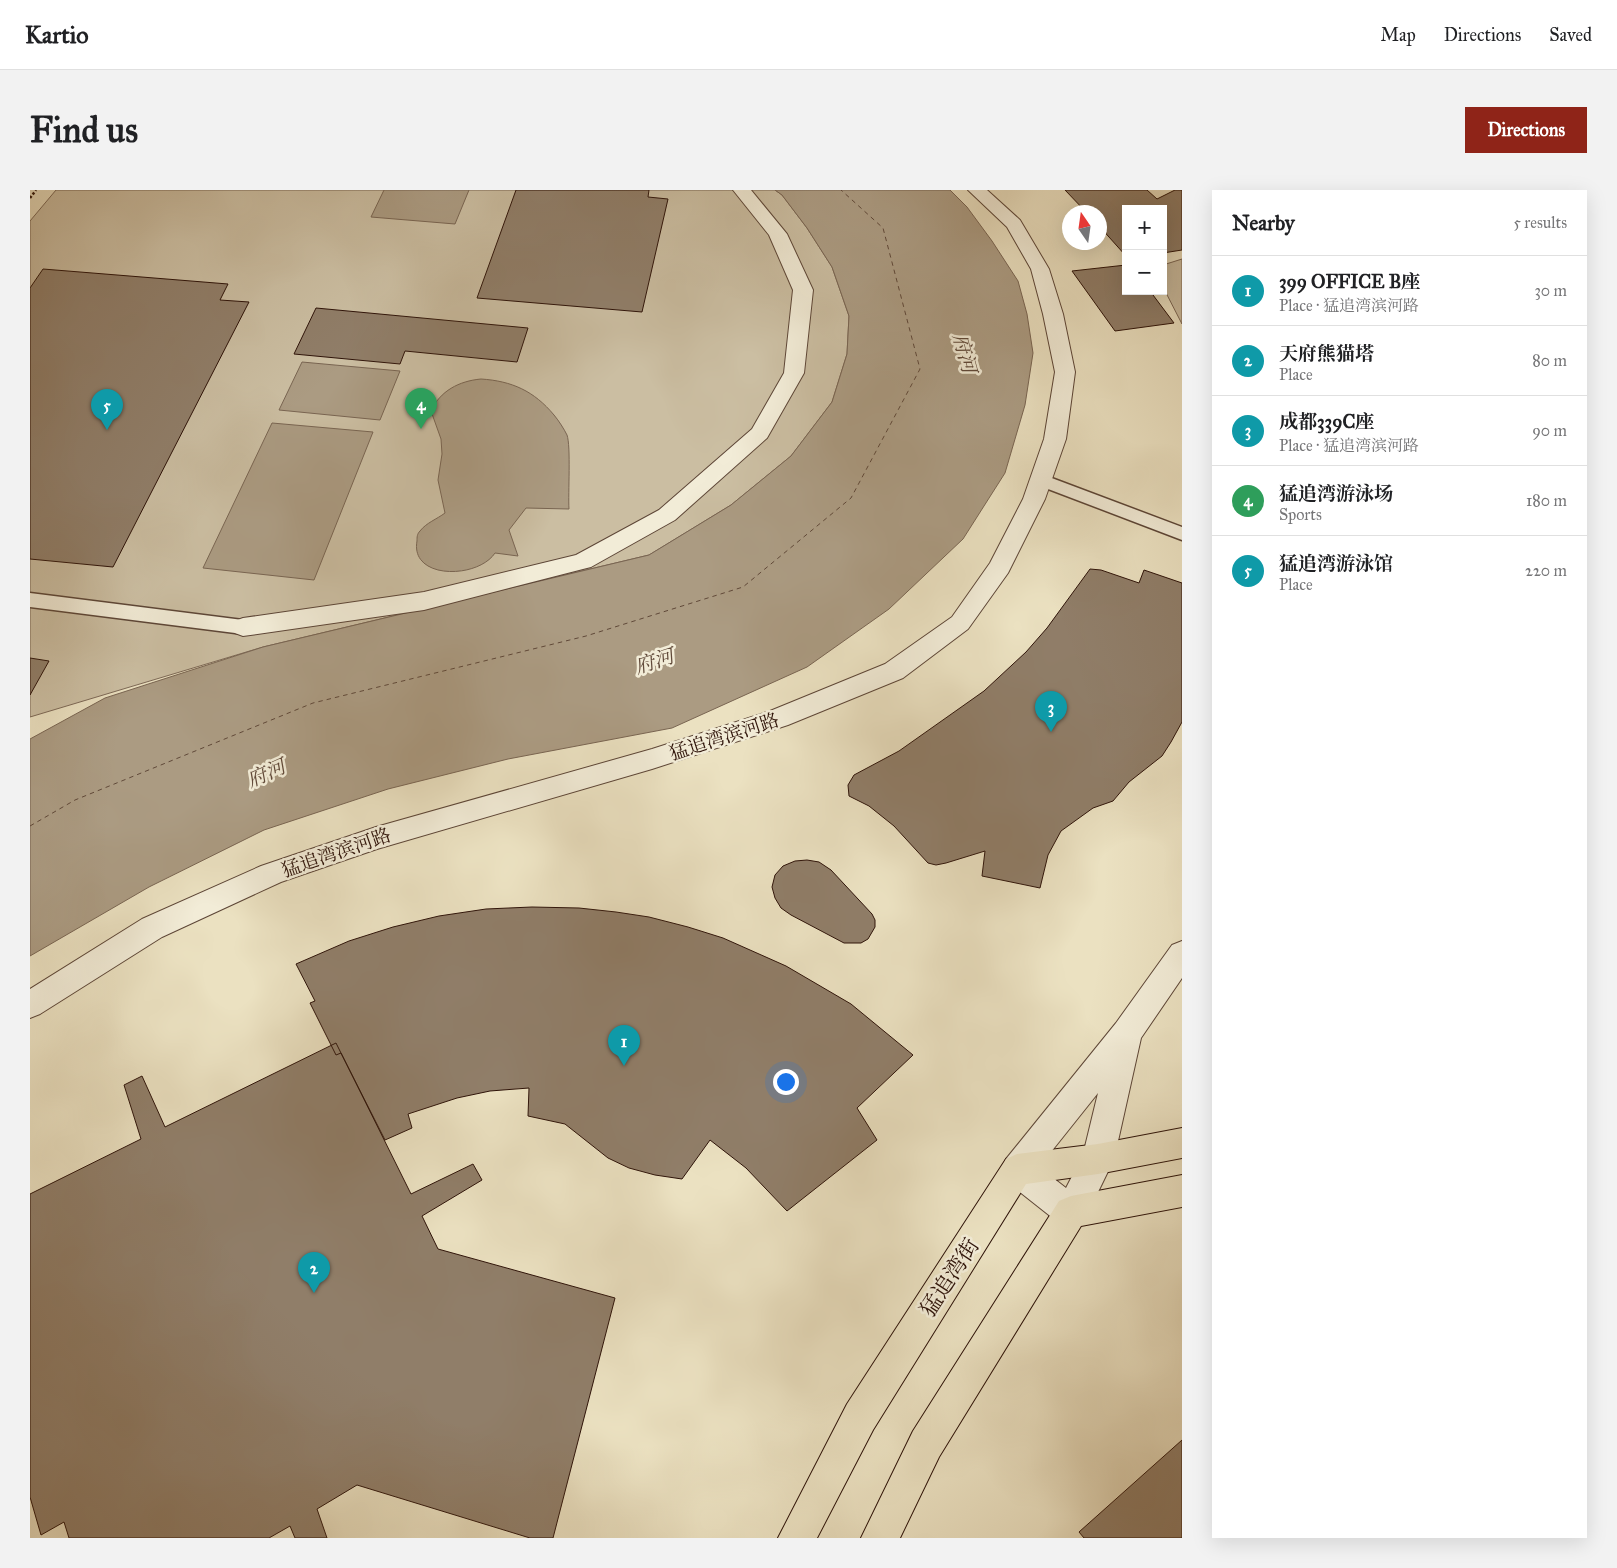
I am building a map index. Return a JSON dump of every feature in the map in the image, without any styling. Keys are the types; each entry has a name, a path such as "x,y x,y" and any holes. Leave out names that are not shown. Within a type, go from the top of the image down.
{"main road":[{"path":"1017,1170 1098,1159 1182,1143"},
{"name":"猛追湾街","path":"797,1538 860,1417 1017,1170"},
{"path":"1071,1212 1182,1191"},
{"name":"猛追湾街","path":"880,1538 926,1444 1071,1212"}],"street":[{"path":"243,627 424,600 582,561 667,515 760,433 794,373 803,290 778,234 742,190"},
{"name":"猛追湾滨河路","path":"30,1005 152,928 271,874 376,838 652,759 770,721 894,671 960,623 1000,567 1034,499 1055,439 1065,372 1053,314 1040,269 1014,224 977,190"},
{"name":"猛追湾街","path":"1017,1170 1127,1033 1182,954"},
{"name":"猛追湾街","path":"1071,1212 1098,1159 1127,1033"},
{"path":"1017,1170 1071,1212"}],"lane":[{"path":"1041,480 1182,534"},
{"path":"30,600 243,627"}],"path":[{"path":"30,198 36,190"}],"shaded area":[{"path":"56,190 775,190 782,195 807,228 832,267 849,316 847,354 832,402 791,456 731,505 649,555 263,647 30,717 30,221"},
{"path":"1182,259 1182,324 1167,295 1167,264"}],"water":[{"path":"384,190 469,190 455,224 371,217"},
{"name":"府河","path":"775,190 950,190 967,207 1018,281 1027,314 1033,353 1025,405 1005,473 963,539 889,609 807,667 672,728 508,759 388,789 264,830 149,887 30,956 30,739 105,698 263,647 649,555 731,505 791,456 832,402 847,354 849,316 832,267 807,228 782,195"},
{"path":"302,362 400,371 380,420 279,410"},
{"path":"481,379 503,382 522,389 539,400 560,422 568,441 569,509 526,508 509,530 518,556 495,553 486,562 475,568 461,571 434,569 424,563 418,554 417,541 418,534 422,528 445,513 438,480 442,454 441,439 431,411 440,398 451,388 465,382"},
{"path":"272,423 373,432 314,580 203,568"}],"building":[{"path":"516,190 649,190 648,197 668,199 642,312 477,298"},
{"path":"1065,190 1147,190 1157,199 1175,190 1182,190 1182,250 1167,252 1167,205 1122,205 1122,252 1107,235 1107,205 1079,205"},
{"path":"1122,265 1122,295 1153,295 1174,323 1115,331 1072,271"},
{"path":"43,269 228,284 220,300 249,302 113,567 30,559 30,288"},
{"path":"316,308 528,328 517,362 405,351 400,364 294,354"},
{"path":"1090,569 1101,570 1139,583 1144,570 1182,583 1182,722 1171,742 1162,756 1129,782 1113,801 1093,808 1061,831 1048,855 1040,888 982,876 985,851 946,863 936,865 928,863 894,826 869,806 849,796 848,785 854,775 899,751 984,691 1026,652 1047,628"},
{"path":"30,658 49,661 30,695"},
{"path":"795,861 819,862 831,870 872,914 875,920 875,927 868,939 861,943 844,943 781,908 775,898 772,887 775,875 783,866"},
{"path":"532,907 579,908 616,912 649,917 688,927 723,938 786,966 851,1004 913,1055 857,1108 877,1140 787,1211 746,1168 710,1140 682,1179 655,1175 629,1168 608,1158 565,1124 528,1116 529,1088 490,1091 457,1098 408,1114 412,1128 385,1140 341,1053 336,1055 310,1003 315,1001 296,964 349,941 393,927 439,916 486,909"},
{"path":"336,1043 411,1194 473,1164 482,1180 422,1216 438,1249 615,1298 553,1538 530,1538 357,1485 317,1509 327,1538 295,1538 290,1526 269,1538 69,1538 64,1522 41,1535 30,1497 30,1194 141,1139 124,1085 142,1076 165,1127"},
{"path":"1182,1440 1182,1538 1084,1538 1079,1532"}],"ferry route":[{"path":"30,826 75,800 313,703 586,636 743,587 851,498 920,369 883,228 841,190"}],"place":[{"name":"猛追湾游泳场","path":"421,429"},
{"name":"猛追湾游泳馆","path":"107,430"},
{"name":"成都339C座","path":"1051,732"},
{"name":"399 OFFICE B座","path":"624,1066"},
{"name":"天府熊猫塔","path":"314,1293"}]}
